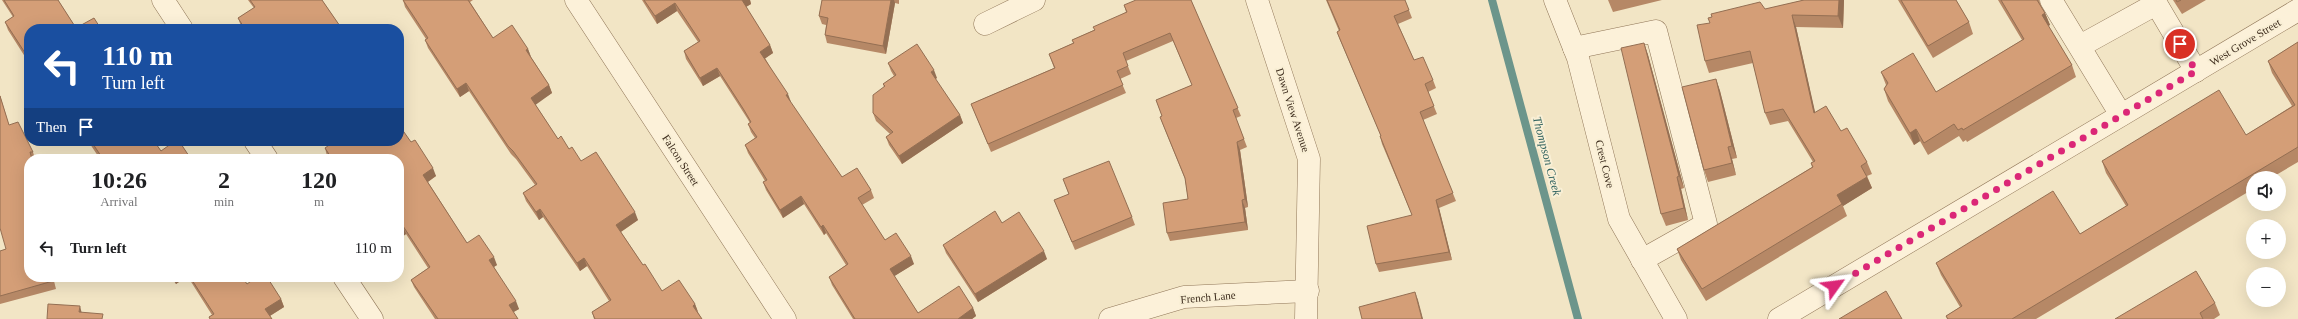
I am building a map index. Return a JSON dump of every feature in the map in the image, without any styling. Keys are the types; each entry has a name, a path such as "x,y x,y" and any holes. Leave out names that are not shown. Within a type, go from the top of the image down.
{"street":[{"path":"164,0 179,24"},
{"name":"Falcon Street","path":"576,0 785,319"},
{"path":"985,24 1034,0"},
{"name":"Dawn View Avenue","path":"1257,0 1309,159 1308,291 1306,319"},
{"name":"Crest Cove","path":"1555,0 1574,48 1619,219 1676,319"},
{"path":"2051,0 2121,116"},
{"path":"2080,46 2155,2 2196,71"},
{"name":"West Grove Street","path":"1779,319 2298,10"},
{"path":"1574,48 1656,30 1706,224 1642,260"},
{"path":"347,282 372,319"},
{"name":"French Lane","path":"1110,319 1184,297 1308,291"}],"building":[{"path":"4,0 58,0 73,24 24,24 24,51 5,22 14,16"},
{"path":"250,0 322,0 339,24 242,24 238,18 255,7"},
{"path":"403,0 468,0 493,38 512,25 528,49 526,50 549,85 531,98 558,139 561,136 569,149 572,147 581,161 596,152 635,212 616,225 643,265 645,264 662,291 679,280 695,304 693,306 702,319 595,319 592,312 611,300 584,258 577,263 540,209 536,212 523,193 537,184 508,146 466,83 457,89 425,40 428,38"},
{"path":"644,0 742,0 770,45 760,52 788,94 786,95 842,177 857,168 871,190 858,198 885,240 896,233 911,256 890,269 918,313 959,286 973,308 958,319 855,319 829,277 848,264 823,225 821,227 801,196 780,210 763,182 767,180 745,145 757,137 748,124 751,122 744,110 717,68 700,78 684,51 700,41 675,3 655,16"},
{"path":"822,0 891,0 883,46 825,35 828,18 819,16"},
{"path":"1136,0 1191,0 1238,108 1233,110 1244,139 1237,142 1245,199 1242,200 1245,222 1167,233 1163,203 1188,199 1185,178 1160,117 1162,116 1156,100 1192,85 1170,33 1123,53 1128,66 1117,71 1123,85 988,144 971,104 1055,68 1049,54 1074,43 1072,40 1095,30 1093,27 1127,12 1124,5"},
{"path":"1327,0 1405,0 1409,10 1394,16 1414,60 1423,57 1433,80 1425,84 1434,106 1420,112 1453,193 1436,200 1449,252 1376,264 1367,226 1412,215 1381,136 1337,32 1340,30"},
{"path":"1804,0 1839,0 1838,16 1792,15 1814,113 1826,106 1841,131 1847,128 1867,162 1861,166 1867,177 1837,195 1842,204 1702,289 1677,249 1813,167 1811,163 1815,161 1783,109 1765,113 1750,51 1705,61 1697,25 1710,23 1708,18 1712,17 1711,14 1760,2 1765,9"},
{"path":"1901,0 1956,0 1969,22 1928,46"},
{"path":"2001,0 2037,0 2045,13 2042,15 2072,65 1963,130 1962,128 1958,130 1954,124 1924,143 1916,129 1910,133 1884,89 1888,83 1881,72 1913,53 1936,92 2024,39"},
{"path":"94,18 98,24 83,24"},
{"path":"2298,42 2298,147 2258,171 2246,171 2246,178 2012,319 1948,319 1946,316 1962,306 1936,263 2053,191 2080,234 2128,205 2102,161 2219,90 2246,135 2295,105 2268,61"},
{"path":"1644,43 1679,176 1677,177 1684,208 1661,214 1621,48"},
{"path":"917,44 934,70 931,72 960,115 899,156 886,137 893,132 873,113 873,95 885,86 883,84 896,75 888,63"},
{"path":"1716,79 1732,146 1728,147 1732,163 1704,170 1682,87"},
{"path":"0,96 9,125 18,122 24,134 24,146 30,146 33,152 30,152 31,154 24,154 24,282 49,282 0,296 0,251 6,249 0,228"},
{"path":"404,132 411,142 415,140 433,168 423,175 467,243 479,235 494,257 489,260 516,301 509,305 518,319 438,319 411,280 430,267 404,228 404,154 329,154 325,148 328,146 404,146"},
{"path":"94,146 158,146 161,151 168,146 182,146 188,154 100,154"},
{"path":"1109,161 1132,217 1072,242 1054,200 1069,194 1063,179"},
{"path":"995,211 1002,223 1019,212 1044,251 975,294 943,245"},
{"path":"2196,271 2215,303 2200,313 2203,319 2115,319"},
{"path":"193,282 246,282 247,284 250,282 270,282 281,299 265,309 272,319 210,319 209,317 214,314"},
{"path":"1886,291 1902,319 1839,319"},
{"path":"1415,292 1422,319 1362,319 1359,307"},
{"path":"48,304 80,306 79,312 103,314 102,319 47,319"}],"waterway":[{"name":"Thompson Creek","path":"1492,0 1578,319"}],"route":[{"path":"1834,286 2196,71 2180,44"}]}
